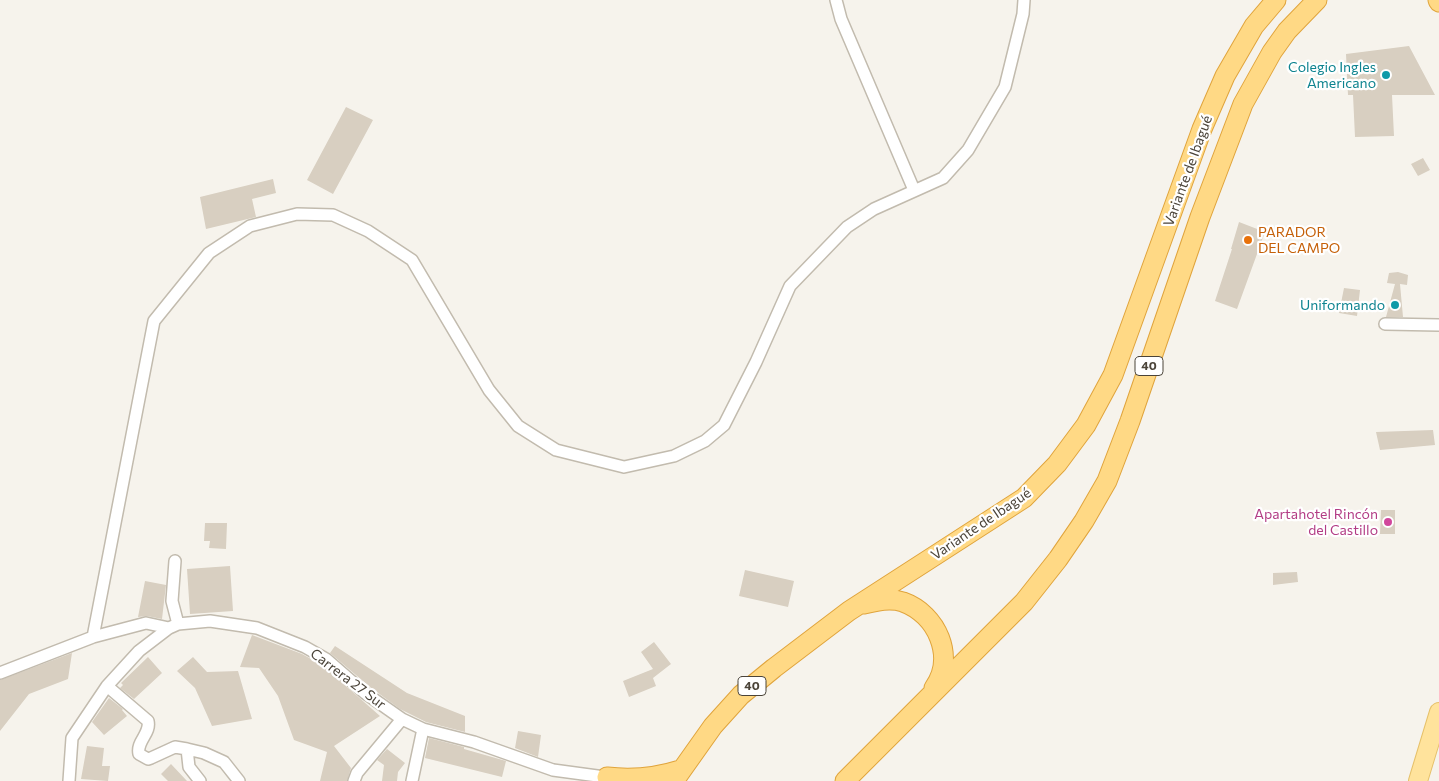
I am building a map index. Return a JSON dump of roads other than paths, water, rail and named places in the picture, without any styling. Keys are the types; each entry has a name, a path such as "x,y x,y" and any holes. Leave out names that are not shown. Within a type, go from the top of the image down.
{"highway":[{"name":"Variante de Ibagué","path":"677,776 713,726 741,695 803,644 849,611 1024,498 1057,464 1086,425 1113,375 1202,129 1225,76 1254,26 1276,0"},
{"path":"1311,6 1325,0"},
{"name":"Variante de Ibagué","path":"845,781 1024,602 1058,559 1084,521 1107,481 1130,421 1200,217 1244,104 1272,52 1311,6"},
{"path":"849,611 862,605 882,600 901,602 920,610 934,625 942,643 943,662 938,682 927,698"},
{"path":"614,780 677,776"}],"main road":[{"path":"1418,781 1439,712"}],"street":[{"path":"836,0 841,19 914,190"},
{"path":"93,637 154,321 209,253 250,226 297,214 333,215 368,231 412,260 489,390 518,426 556,450 624,467 674,456 705,441 724,425 756,362 790,286 847,227 874,209 943,178 968,150 1006,87 1023,14 1024,0"},
{"path":"1385,324 1439,325"},
{"path":"69,781 72,738 106,686 139,651 174,626 172,601 174,561"},
{"name":"Carrera 27 Sur","path":"0,673 93,637 146,623 174,626 210,621 257,628 305,647 326,659 365,694 402,719 423,729 474,742 553,770 614,780"},
{"path":"106,686 148,721 149,729 138,748 139,754 148,759 175,747 204,753 224,762 239,781"},
{"path":"354,781 357,772 402,719"},
{"path":"412,781 423,729"},
{"path":"187,749 189,767 200,781"}],"place":[{"name":"Colegio Ingles Americano","path":"1386,75"},
{"name":"PARADOR DEL CAMPO","path":"1248,240"},
{"name":"Uniformando","path":"1395,305"},
{"name":"Apartahotel Rincón del Castillo","path":"1388,522"}]}
